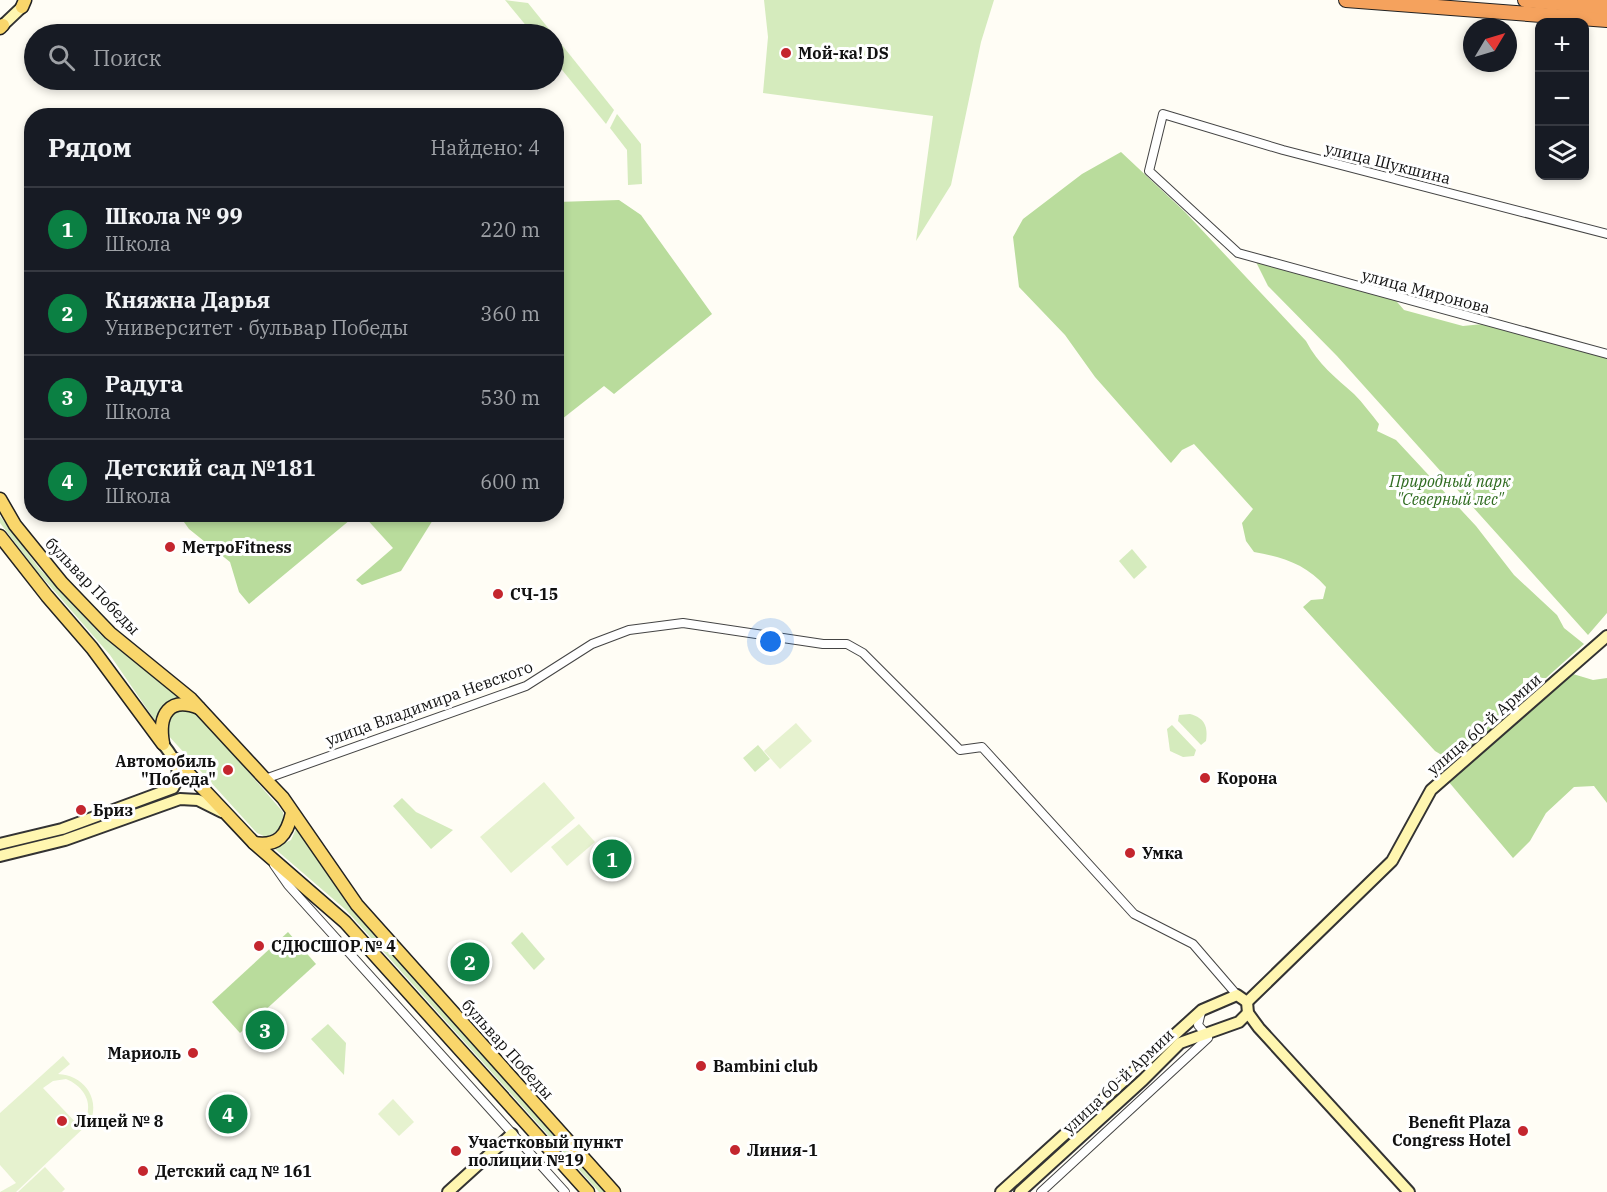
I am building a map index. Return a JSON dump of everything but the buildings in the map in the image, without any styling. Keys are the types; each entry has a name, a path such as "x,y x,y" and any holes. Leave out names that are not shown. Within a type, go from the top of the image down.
{"highway":[{"path":"1347,0 1607,20"},
{"path":"1525,0 1607,7"}],"main road":[{"name":"бульвар Победы","path":"0,499 15,525 40,556 110,633 201,708 265,779 357,905 614,1192"},
{"path":"0,536 92,648 163,744"},
{"path":"163,744 160,728 165,713 179,704 187,703 201,708"},
{"path":"175,759 254,843 345,922 588,1192"},
{"path":"254,843 265,844 282,838 289,826 292,813"}],"street":[{"path":"2,27 24,3"},
{"name":"улица Шукшина","path":"1238,253 1149,171 1163,114 1283,150 1607,234"},
{"name":"улица Миронова","path":"1238,253 1607,354"},
{"name":"улица Владимира Невского","path":"265,779 526,686 541,679 573,654 629,630 682,623 823,644 847,644 863,653 960,750 982,747 1134,914 1193,944 1409,1192"},
{"name":"улица 60-й Армии","path":"1020,1192 1143,1080 1180,1043 1239,1022 1244,1003 1392,861 1431,790 1607,636"},
{"path":"0,844 62,830 173,788 178,776 175,759 163,744"},
{"path":"0,856 65,840 180,799 198,800 226,814"},
{"path":"268,856 288,885 565,1192"},
{"path":"1041,1192 1206,1035 1198,1025 1202,1010 1244,1003"},
{"name":"улица 60-й Армии","path":"1001,1192 1202,1010"},
{"path":"448,1192 512,1134"}],"green space":[{"path":"505,0 528,3 545,24 525,24"},
{"path":"764,0 994,0 981,42 951,185 916,241 933,116 763,93 768,37"},
{"path":"564,48 614,110 606,124 564,72"},
{"path":"617,114 641,144 642,184 628,185 627,150 610,128"},
{"name":"Природный парк \"Северный лес\"","path":"1121,152 1185,212 1306,341 1322,364 1361,401 1379,424 1377,431 1396,440 1476,526 1514,575 1557,615 1564,628 1584,644 1546,678 1523,678 1523,698 1467,751 1450,760 1435,751 1303,607 1311,600 1323,599 1326,587 1302,567 1275,556 1254,552 1246,541 1242,523 1253,509 1194,444 1182,450 1171,463 1095,377 1065,335 1019,287 1013,237 1023,219 1082,174"},
{"path":"619,200 641,215 712,314 614,394 604,386 564,417 564,202"},
{"path":"1255,260 1392,296 1404,310 1463,326 1493,323 1607,354 1607,613 1588,635 1337,356 1268,286"},
{"path":"0,516 39,568 101,635 179,698 163,706 158,712 156,722 110,655 36,570 0,523"},
{"path":"184,522 348,522 249,604 239,592 230,562 189,529"},
{"path":"369,522 432,522 401,571 362,585 356,580 393,548"},
{"path":"1132,549 1147,567 1134,579 1119,561"},
{"path":"1573,674 1593,680 1607,678 1607,803 1594,786 1574,787 1546,813 1530,841 1513,858 1448,781"},
{"path":"189,709 198,714 283,812 282,825 274,833 266,837 257,833 167,734 169,719 172,715"},
{"path":"1190,714 1199,718 1206,727 1206,741 1201,745 1178,721 1179,715"},
{"path":"796,723 812,741 780,769 764,751"},
{"path":"1172,725 1196,750 1194,756 1183,757 1170,751 1167,729"},
{"path":"758,745 770,759 755,772 743,758"},
{"path":"544,782 575,818 511,873 480,837"},
{"path":"402,798 416,812 453,830 431,849 393,806"},
{"path":"579,824 595,842 567,866 551,847"},
{"path":"296,829 351,909 607,1192 599,1192 346,910 274,848 291,840"},
{"path":"288,932 316,964 240,1033 212,1002"},
{"path":"522,932 545,959 534,970 511,943"},
{"path":"328,1024 346,1043 344,1075 311,1039"},
{"path":"63,1056 70,1064 58,1074 75,1078 87,1088 93,1103 91,1121 16,1192 0,1192 16,1183 0,1165 0,1113","holes":["66,1079 81,1089 88,1103 87,1115 79,1126 43,1088 53,1081"]},
{"path":"393,1099 414,1122 399,1136 378,1114"},
{"path":"45,1167 65,1189 62,1192 18,1192"}],"place":[{"name":"Мой-ка! DS","path":"786,53"},
{"name":"МетроFitness","path":"170,547"},
{"name":"СЧ-15","path":"498,594"},
{"name":"Автомобиль \"Победа\"","path":"228,770"},
{"name":"Корона","path":"1205,778"},
{"name":"Бриз","path":"81,810"},
{"name":"Умка","path":"1130,853"},
{"name":"Школа № 99","path":"612,859"},
{"name":"СДЮСШОР № 4","path":"259,946"},
{"name":"Княжна Дарья","path":"470,962"},
{"name":"Радуга","path":"265,1030"},
{"name":"Мариоль","path":"193,1053"},
{"name":"Bambini club","path":"701,1066"},
{"name":"Детский сад №181","path":"228,1114"},
{"name":"Лицей № 8","path":"62,1121"},
{"name":"Benefit Plaza Congress Hotel","path":"1523,1131"},
{"name":"Линия-1","path":"735,1150"},
{"name":"Участковый пункт полиции №19","path":"456,1151"},
{"name":"Детский сад № 161","path":"143,1171"}]}
